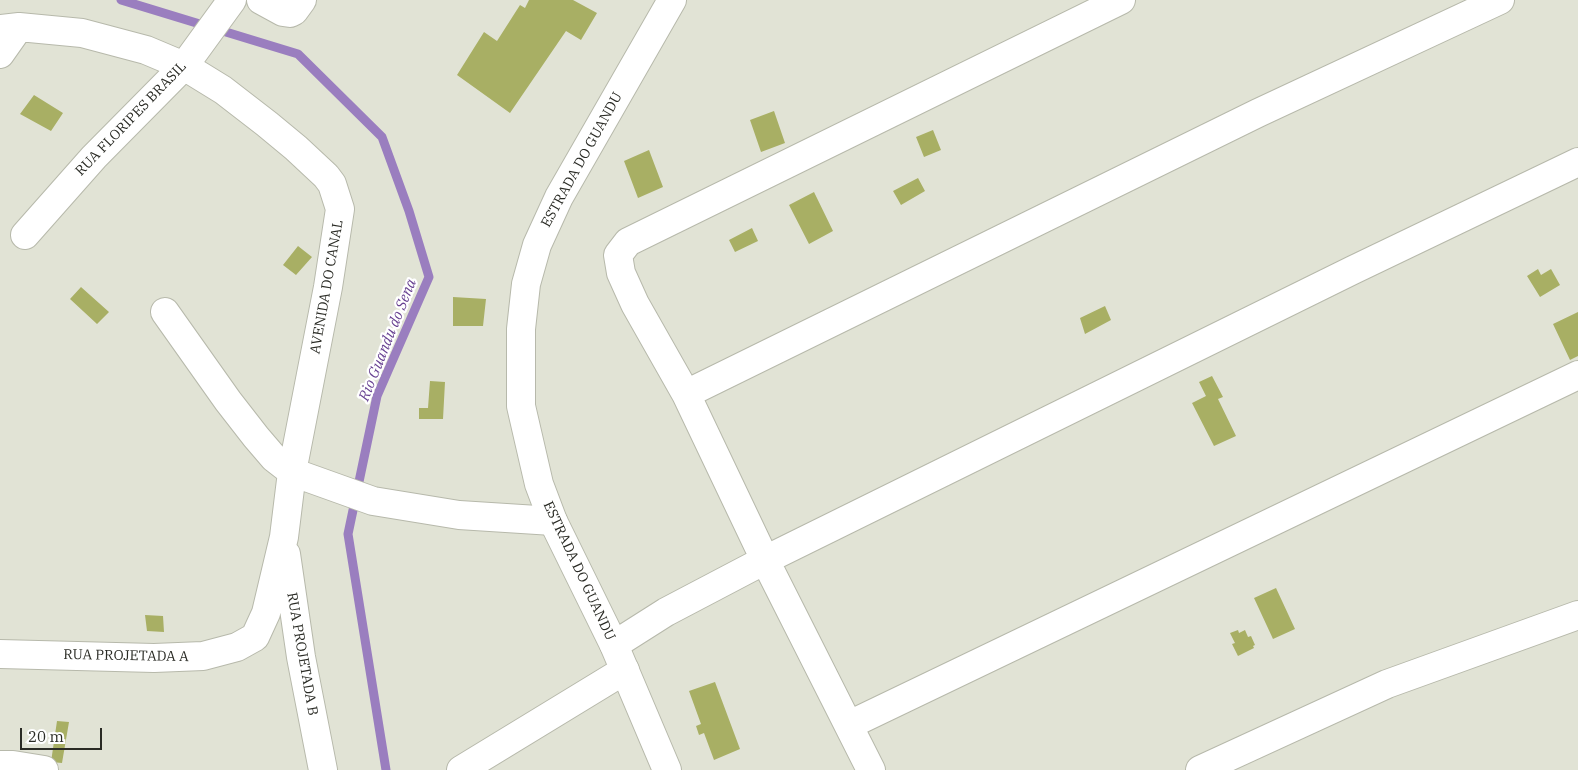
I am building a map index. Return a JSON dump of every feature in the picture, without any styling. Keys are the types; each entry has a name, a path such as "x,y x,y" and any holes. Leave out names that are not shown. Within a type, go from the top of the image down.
{"street":[{"path":"261,0 283,12 290,13 294,11 302,0"},
{"path":"872,770 765,560 686,394 635,304 621,273 618,255 628,242 1121,0"},
{"path":"686,394 1258,113 1500,0"},
{"name":"RUA FLORIPES BRASIL","path":"25,234 94,157 190,58 231,2"},
{"name":"ESTRADA DO GUANDU","path":"666,2 559,197 537,244 526,284 521,329 521,406 539,484 553,521 614,645 667,770"},
{"path":"0,54 9,28"},
{"name":"AVENIDA DO CANAL","path":"9,28 82,33 146,50 190,58 223,90 296,148 332,184 340,209 328,287 292,472 284,537 266,612 259,631 249,641"},
{"path":"614,645 666,612 765,560 1353,270 1578,162"},
{"path":"165,312 208,374 256,437 274,458 292,472 373,501 459,515 553,521"},
{"path":"849,725 1578,375"},
{"name":"RUA PROJETADA B","path":"284,537 300,657 323,770"},
{"path":"1200,770 1386,684 1578,615"},
{"name":"RUA PROJETADA A","path":"0,654 154,658 203,656 230,650 249,641"},
{"path":"461,770 625,670"},
{"path":"0,765 44,770"}],"building":[{"path":"529,0 573,0 597,13 581,40 566,31 510,113 457,75 484,32 497,41 520,5 525,8"},
{"path":"34,95 63,113 51,131 20,114"},
{"path":"774,111 785,143 761,152 750,120"},
{"path":"933,130 941,150 924,157 916,137"},
{"path":"649,150 663,187 638,198 624,161"},
{"path":"918,178 925,191 901,205 893,191"},
{"path":"814,192 833,231 809,244 789,205"},
{"path":"752,228 758,241 735,252 729,240"},
{"path":"298,246 312,257 296,275 283,265"},
{"path":"1538,269 1541,275 1551,269 1560,285 1540,297 1527,276"},
{"path":"81,287 109,312 97,324 70,299"},
{"path":"453,297 486,299 483,326 453,326"},
{"path":"1105,306 1111,320 1085,334 1080,318"},
{"path":"1578,312 1578,356 1570,360 1553,324"},
{"path":"1212,376 1223,397 1218,399 1236,436 1214,446 1192,403 1206,396 1199,382"},
{"path":"430,381 445,382 443,419 419,419 419,408 428,408"},
{"path":"1276,588 1295,629 1273,639 1254,598"},
{"path":"145,615 163,616 164,632 147,631"},
{"path":"1238,630 1239,633 1245,630 1248,637 1251,636 1255,645 1253,646 1254,648 1238,656 1232,644 1235,643 1230,633"},
{"path":"715,682 740,749 714,760 704,733 699,735 696,726 701,724 689,691"},
{"path":"57,721 69,722 62,763 51,762"}],"waterway":[{"name":"Rio Guandu do Sena","path":"121,0 298,54 382,137 409,211 429,277 377,396 348,534 386,770"}]}
